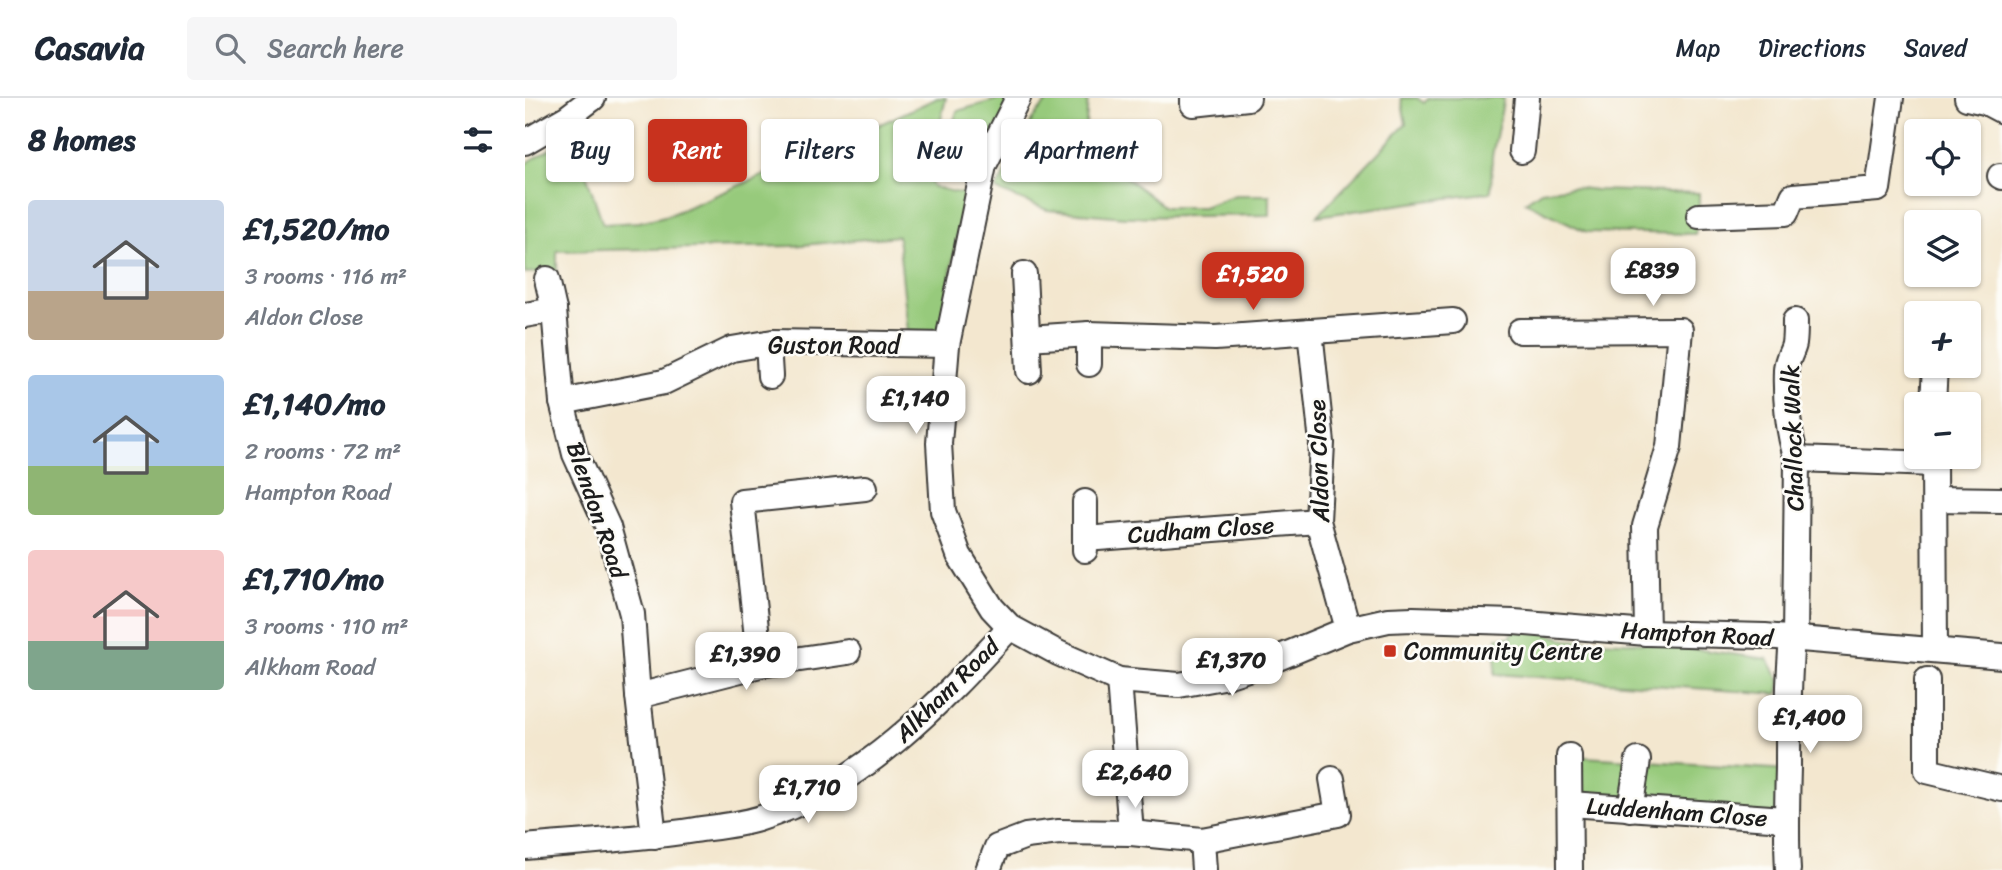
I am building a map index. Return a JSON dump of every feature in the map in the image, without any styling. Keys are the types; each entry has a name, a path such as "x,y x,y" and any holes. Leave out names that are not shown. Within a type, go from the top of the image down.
{"street":[{"path":"525,142 568,117 593,98"},
{"name":"Hampton Road","path":"1018,98 983,165 947,345 939,443 943,511 959,555 992,608 1010,627 1058,653 1119,680 1178,685 1223,677 1266,663 1349,629 1388,620 1470,620 1647,633 1765,636 2002,656"},
{"path":"1193,98 1193,104 1248,98"},
{"path":"1522,151 1527,98"},
{"path":"1699,216 1786,213 1793,196 1878,189 1891,98"},
{"path":"1967,98 1985,102 2002,111"},
{"path":"1024,274 1029,371"},
{"name":"Blendon Road","path":"547,279 554,310 562,402 575,454 608,527 632,614 653,836"},
{"path":"525,315 554,310"},
{"path":"1028,338 1089,334 1215,338 1453,321"},
{"name":"Challock Walk","path":"1788,870 1785,819 1788,770 1787,688 1794,639 1797,459 1788,422 1786,370 1793,347 1795,321"},
{"path":"1520,331 1681,330 1669,447 1645,526 1647,633"},
{"name":"Aldon Close","path":"1310,331 1322,443 1318,521 1349,629"},
{"path":"1089,334 1089,364"},
{"path":"768,343 770,376"},
{"name":"Guston Road","path":"562,402 664,382 732,349 768,343 947,345"},
{"path":"1797,459 1904,460"},
{"path":"1934,469 1935,650"},
{"path":"760,665 735,502 865,488"},
{"path":"1935,499 2002,500"},
{"name":"Cudham Close","path":"1084,502 1085,545 1318,521"},
{"name":"Alkham Road","path":"525,847 653,836 756,820 795,807 843,781 893,744 979,661 1010,627"},
{"path":"638,696 760,665 848,652"},
{"path":"1119,680 1132,833"},
{"path":"1927,680 1927,771 2002,789"},
{"name":"Luddenham Close","path":"1569,756 1570,870"},
{"path":"1630,809 1638,760"},
{"path":"988,870 997,847 1026,836 1059,832 1132,833 1202,839 1338,814 1332,779"},
{"name":"Luddenham Close","path":"1570,804 1785,819"},
{"path":"1202,839 1204,870"}],"green space":[{"path":"937,98 946,98 941,119 893,119 893,182 931,182 933,187 964,194 943,319 935,334 908,332 898,236 792,246 557,251 557,271 525,273 525,164 546,151 546,182 589,182 603,224 639,222 669,215 761,176 761,182 879,182 879,125"},
{"path":"1003,98 1013,98 987,146 987,119 954,119 957,111"},
{"path":"1050,98 1088,98 1086,119 1033,118"},
{"path":"1401,98 1417,98 1424,103 1429,98 1504,98 1492,156 1491,192 1317,216 1406,124"},
{"path":"1001,180 1132,182 1164,207 1203,207 1235,195 1270,195 1270,215 1125,217 1047,210 996,190"},
{"path":"1572,187 1699,193 1699,216 1695,234 1587,232 1525,202 1541,191"},
{"path":"1514,622 1567,640 1650,643 1768,659 1780,681 1778,694 1495,674 1497,637 1511,637"},
{"path":"1569,756 1788,770 1785,819 1570,804"}],"place":[{"name":"Community Centre","path":"1390,651"}]}
